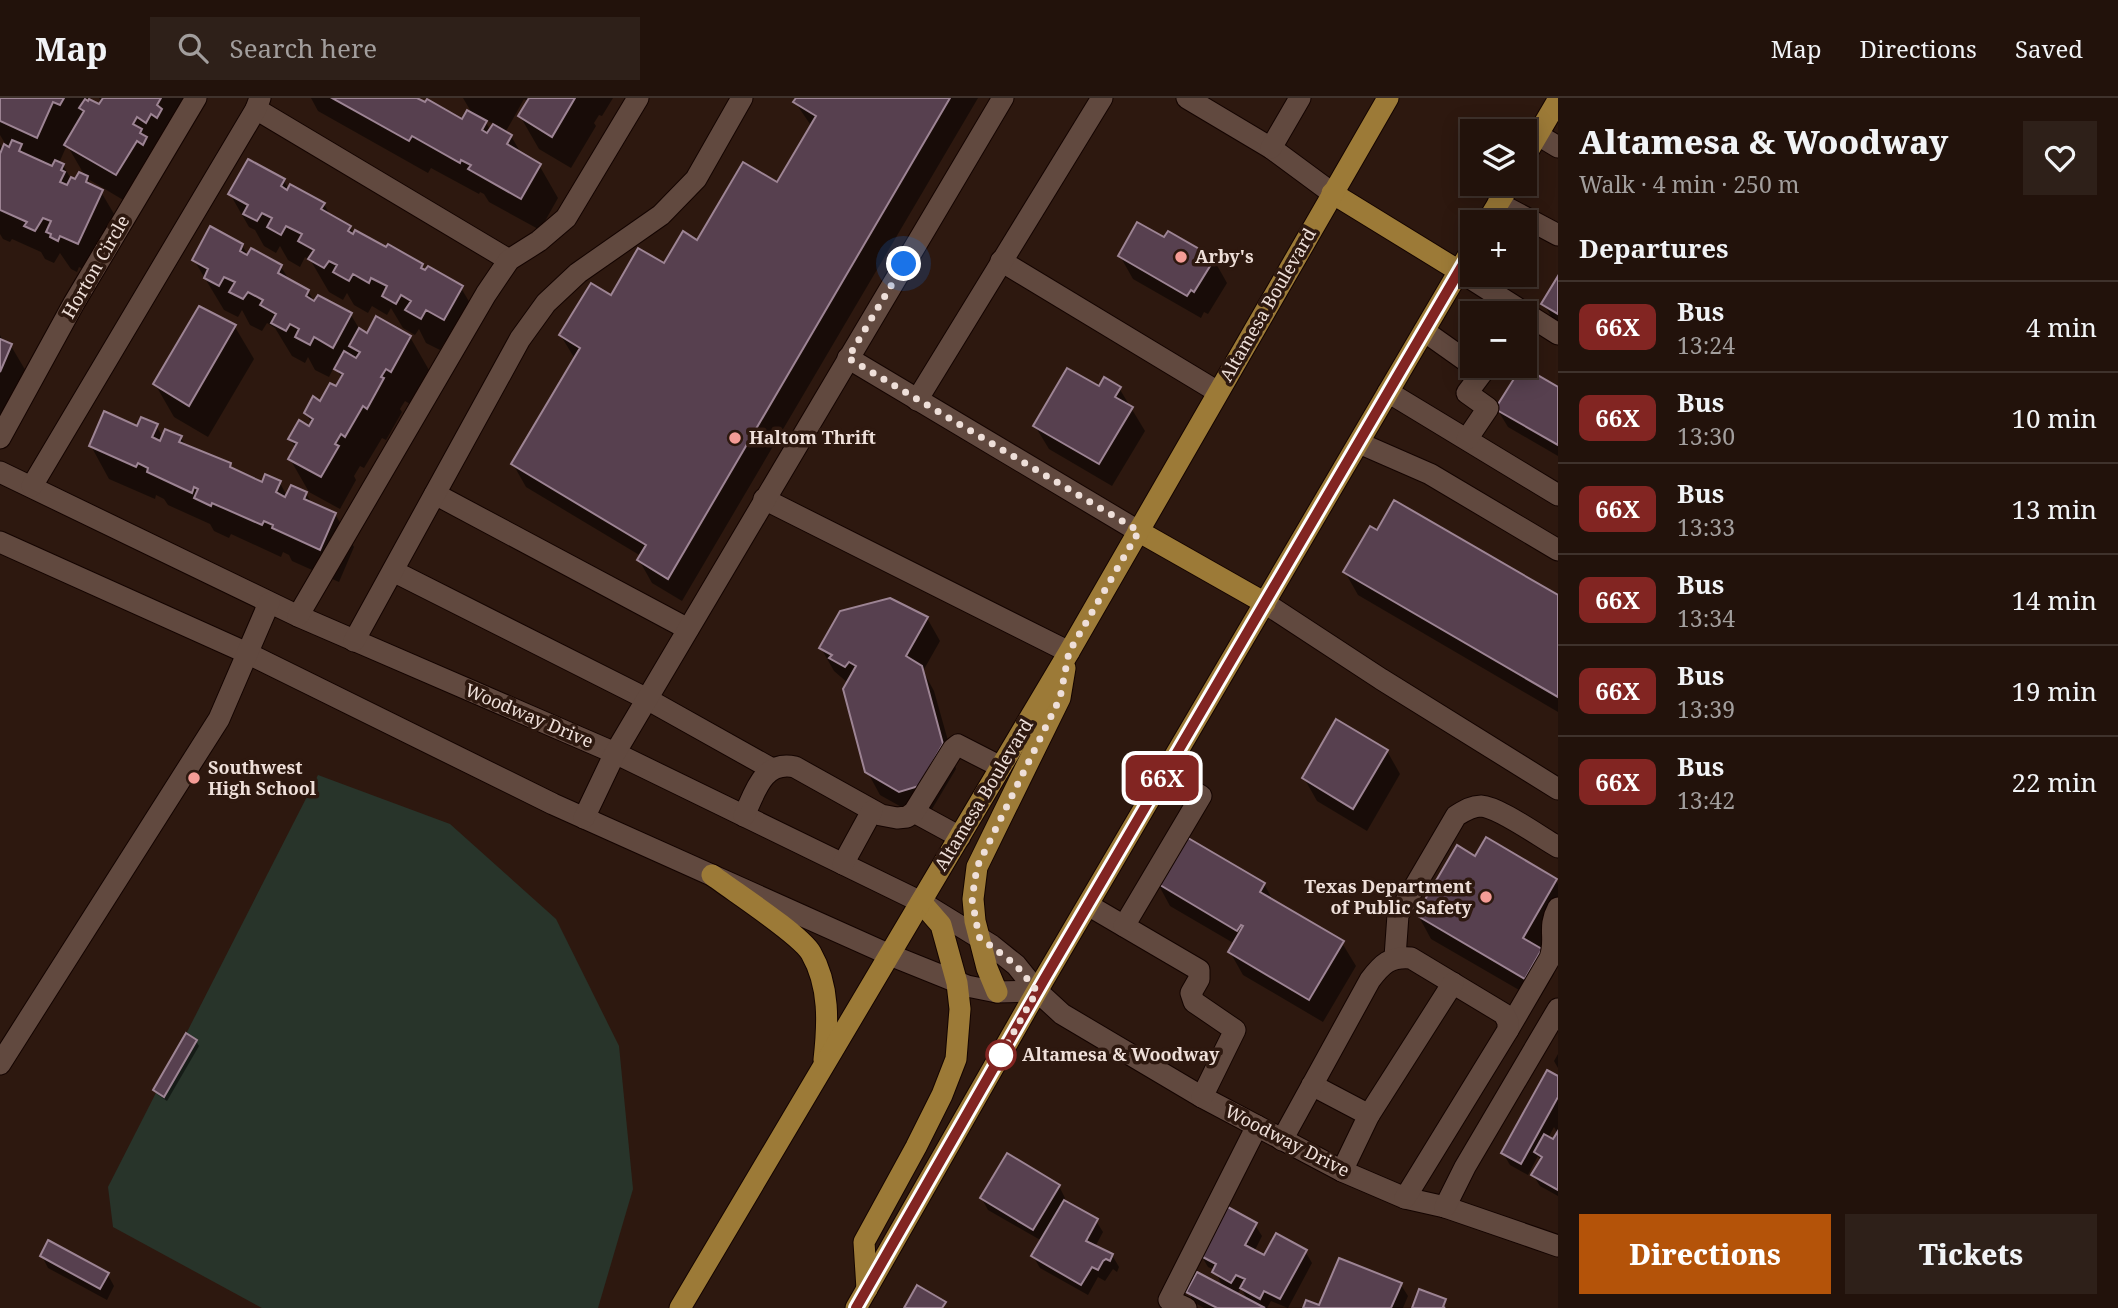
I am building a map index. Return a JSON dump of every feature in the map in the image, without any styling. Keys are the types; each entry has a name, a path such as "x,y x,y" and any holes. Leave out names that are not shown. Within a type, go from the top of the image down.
{"main road":[{"name":"Altamesa Boulevard","path":"680,1308 1069,652 1388,98"},
{"path":"1538,135 1558,100"},
{"path":"856,1308 1037,991 1459,271 1332,193"},
{"path":"1494,210 1502,196"},
{"path":"1139,531 1265,603"},
{"path":"998,992 987,968 972,899 977,867 1060,698 1069,652"},
{"path":"712,875 810,951 821,980 828,1014 824,1066"},
{"path":"867,1289 864,1242 921,1137 956,1059 960,1009 957,983 940,925 921,902"}],"street":[{"name":"Horton Circle","path":"0,438 74,303 196,98"},
{"path":"298,617 486,294 509,260 539,242 566,218 638,98"},
{"path":"354,641 520,339 546,303 578,273 661,215 696,180 742,98"},
{"path":"584,818 615,753 1003,98"},
{"path":"916,400 1102,98"},
{"path":"1187,98 1271,148 1332,193"},
{"path":"1271,148 1300,98"},
{"path":"32,486 258,103 509,260"},
{"path":"1538,135 1558,147"},
{"path":"1498,203 1558,235"},
{"path":"1001,261 1218,392"},
{"path":"1459,271 1558,334"},
{"path":"1424,331 1460,356"},
{"path":"848,358 1139,531"},
{"path":"1467,439 1488,408 1467,393 1478,378"},
{"path":"1388,391 1558,495"},
{"path":"1359,443 1430,474 1558,550"},
{"name":"Woodway Drive","path":"0,472 298,617 615,753 921,902 979,937 1016,965 1037,991 1062,1014 1202,1097 1342,1171 1405,1198 1445,1207 1558,1246"},
{"path":"435,494 688,629"},
{"path":"764,499 1069,652"},
{"path":"0,542 247,653 584,818 890,955 957,983 998,992 1037,991"},
{"path":"393,571 647,699 772,769"},
{"path":"0,1064 219,719 269,603"},
{"path":"1265,603 1558,789"},
{"path":"744,816 760,782 772,769 783,765 795,768 872,811 897,818 907,817 914,812 958,745 1001,767"},
{"path":"1124,926 1200,796 1165,774"},
{"path":"1395,957 1398,915 1456,817 1466,809 1479,806 1492,808 1558,847"},
{"path":"843,864 872,811"},
{"path":"914,812 960,837"},
{"path":"1088,905 1199,970 1199,979 1191,993 1194,1002 1235,1030 1202,1097"},
{"path":"1405,1198 1550,958 1553,950 1551,926 1558,908"},
{"path":"1282,1140 1370,981 1381,965 1395,957 1411,958 1504,1014 1508,1030"},
{"path":"1342,1171 1369,1115 1453,983"},
{"path":"1445,1207 1465,1167 1558,1009"},
{"path":"1312,1085 1369,1115"},
{"path":"1186,1308 1169,1300 1257,1126"}],"green space":[{"path":"318,775 450,824 556,919 619,1046 633,1189 598,1308 262,1308 113,1227 108,1187"}],"building":[{"path":"0,98 64,98 60,105 53,102 37,138 0,121"},
{"path":"103,98 161,98 157,105 162,109 157,118 151,114 146,123 137,117 133,124 142,129 140,133 147,137 143,145 137,141 116,175 64,145 84,111 79,108 85,99 99,104"},
{"path":"332,98 417,98 425,102 427,99 462,119 467,110 487,121 482,130 487,133 493,124 512,135 507,144 541,164 521,199 468,169 471,165 461,160 460,163 412,136 409,141"},
{"path":"529,98 575,98 552,137 518,116"},
{"path":"796,98 950,98 668,579 637,560 646,545 511,464 580,348 559,335 591,283 611,295 638,248 664,263 683,231 697,240 743,162 777,182 816,116 793,102"},
{"path":"12,140 22,144 19,151 52,166 55,160 64,164 61,170 65,172 60,182 67,185 71,177 75,179 79,172 88,176 86,182 103,190 78,244 60,236 58,241 50,237 51,234 46,232 51,221 43,218 35,231 24,226 27,222 0,210 0,154 4,144 9,147"},
{"path":"248,159 285,179 281,186 287,190 290,184 325,203 321,209 351,226 348,231 353,234 355,230 386,247 388,244 423,264 421,268 425,270 428,266 463,286 444,320 426,310 421,319 405,310 411,301 401,295 396,304 382,296 387,286 371,278 369,283 353,274 349,281 333,272 337,265 329,261 324,268 308,259 314,250 298,241 302,234 286,226 281,235 267,227 272,218 262,213 257,221 243,214 248,205 228,194"},
{"path":"1137,222 1164,237 1168,231 1215,258 1194,292 1191,290 1187,296 1118,256"},
{"path":"210,226 243,244 240,251 247,255 251,248 282,265 278,273 309,290 306,296 314,301 318,295 352,313 333,348 314,337 310,345 295,337 299,329 290,324 286,331 271,323 276,314 260,305 263,300 248,292 243,299 229,292 235,282 224,277 219,286 204,278 208,269 192,260"},
{"path":"1558,276 1558,314 1541,304"},
{"path":"199,306 236,325 189,406 153,384"},
{"path":"376,316 411,336 391,372 386,369 381,377 384,378 367,409 363,406 345,437 341,434 335,444 339,446 321,477 288,459 297,443 288,439 299,420 309,426 313,419 304,413 313,396 320,401 330,383 336,386 343,374 334,369 344,351 356,358 360,352 349,346 359,328 367,333"},
{"path":"0,339 12,344 0,372"},
{"path":"1067,368 1099,386 1104,377 1121,387 1115,397 1133,407 1099,464 1033,426"},
{"path":"1537,375 1558,387 1558,445 1495,409 1514,378 1537,378"},
{"path":"104,411 137,426 141,417 158,424 152,437 160,441 165,429 182,436 179,442 231,463 230,467 262,482 265,474 281,481 276,492 285,497 291,485 307,492 304,499 336,513 320,550 272,528 273,525 264,521 262,525 194,498 198,489 194,487 192,493 147,472 148,468 138,463 136,467 89,446"},
{"path":"1394,500 1558,595 1558,697 1343,572 1370,526 1377,530"},
{"path":"890,598 928,617 906,656 922,666 943,744 919,786 899,792 865,772 843,689 856,666 849,662 845,667 829,658 832,655 819,648 840,611"},
{"path":"1336,719 1388,750 1353,809 1302,778"},
{"path":"1183,835 1265,883 1260,892 1344,941 1309,1000 1228,952 1243,926 1237,931 1155,882"},
{"name":"Texas Department of Public Safety","path":"1486,837 1557,879 1523,938 1542,949 1525,979 1416,915 1457,845 1475,856"},
{"path":"186,1033 197,1040 164,1097 153,1090"},
{"path":"1547,1070 1558,1076 1558,1097 1521,1164 1501,1153"},
{"path":"1558,1131 1558,1190 1531,1175 1542,1157 1534,1152 1544,1134 1553,1139"},
{"path":"1007,1153 1060,1185 1033,1230 980,1198"},
{"path":"1064,1200 1098,1219 1086,1241 1113,1254 1110,1261 1103,1261 1098,1270 1092,1267 1081,1285 1031,1256"},
{"path":"1226,1206 1257,1223 1245,1245 1264,1255 1276,1233 1307,1250 1280,1299 1264,1291 1260,1299 1240,1288 1245,1279 1236,1275 1231,1283 1212,1272 1216,1264 1199,1255"},
{"path":"48,1240 109,1273 100,1289 40,1256"},
{"path":"1339,1258 1402,1283 1391,1308 1303,1308 1306,1300 1319,1305"},
{"path":"1197,1272 1265,1308 1217,1308 1186,1292"},
{"path":"917,1285 946,1302 942,1308 904,1308"},
{"path":"1419,1289 1446,1299 1445,1308 1412,1308"}],"bus line":[{"name":"66X","path":"856,1308 1045,978 1460,269"}],"place":[{"name":"Arby's","path":"1181,257"},
{"name":"Haltom Thrift","path":"735,438"},
{"name":"Southwest High School","path":"194,778"},
{"name":"Texas Department of Public Safety","path":"1486,897"},
{"name":"Altamesa & Woodway","path":"1001,1055"}],"route":[{"path":"904,264 848,358 1139,531 1069,652 1060,698 1007,801 977,867 972,899 979,937 1016,965 1037,991 998,1060 1001,1055"}]}
